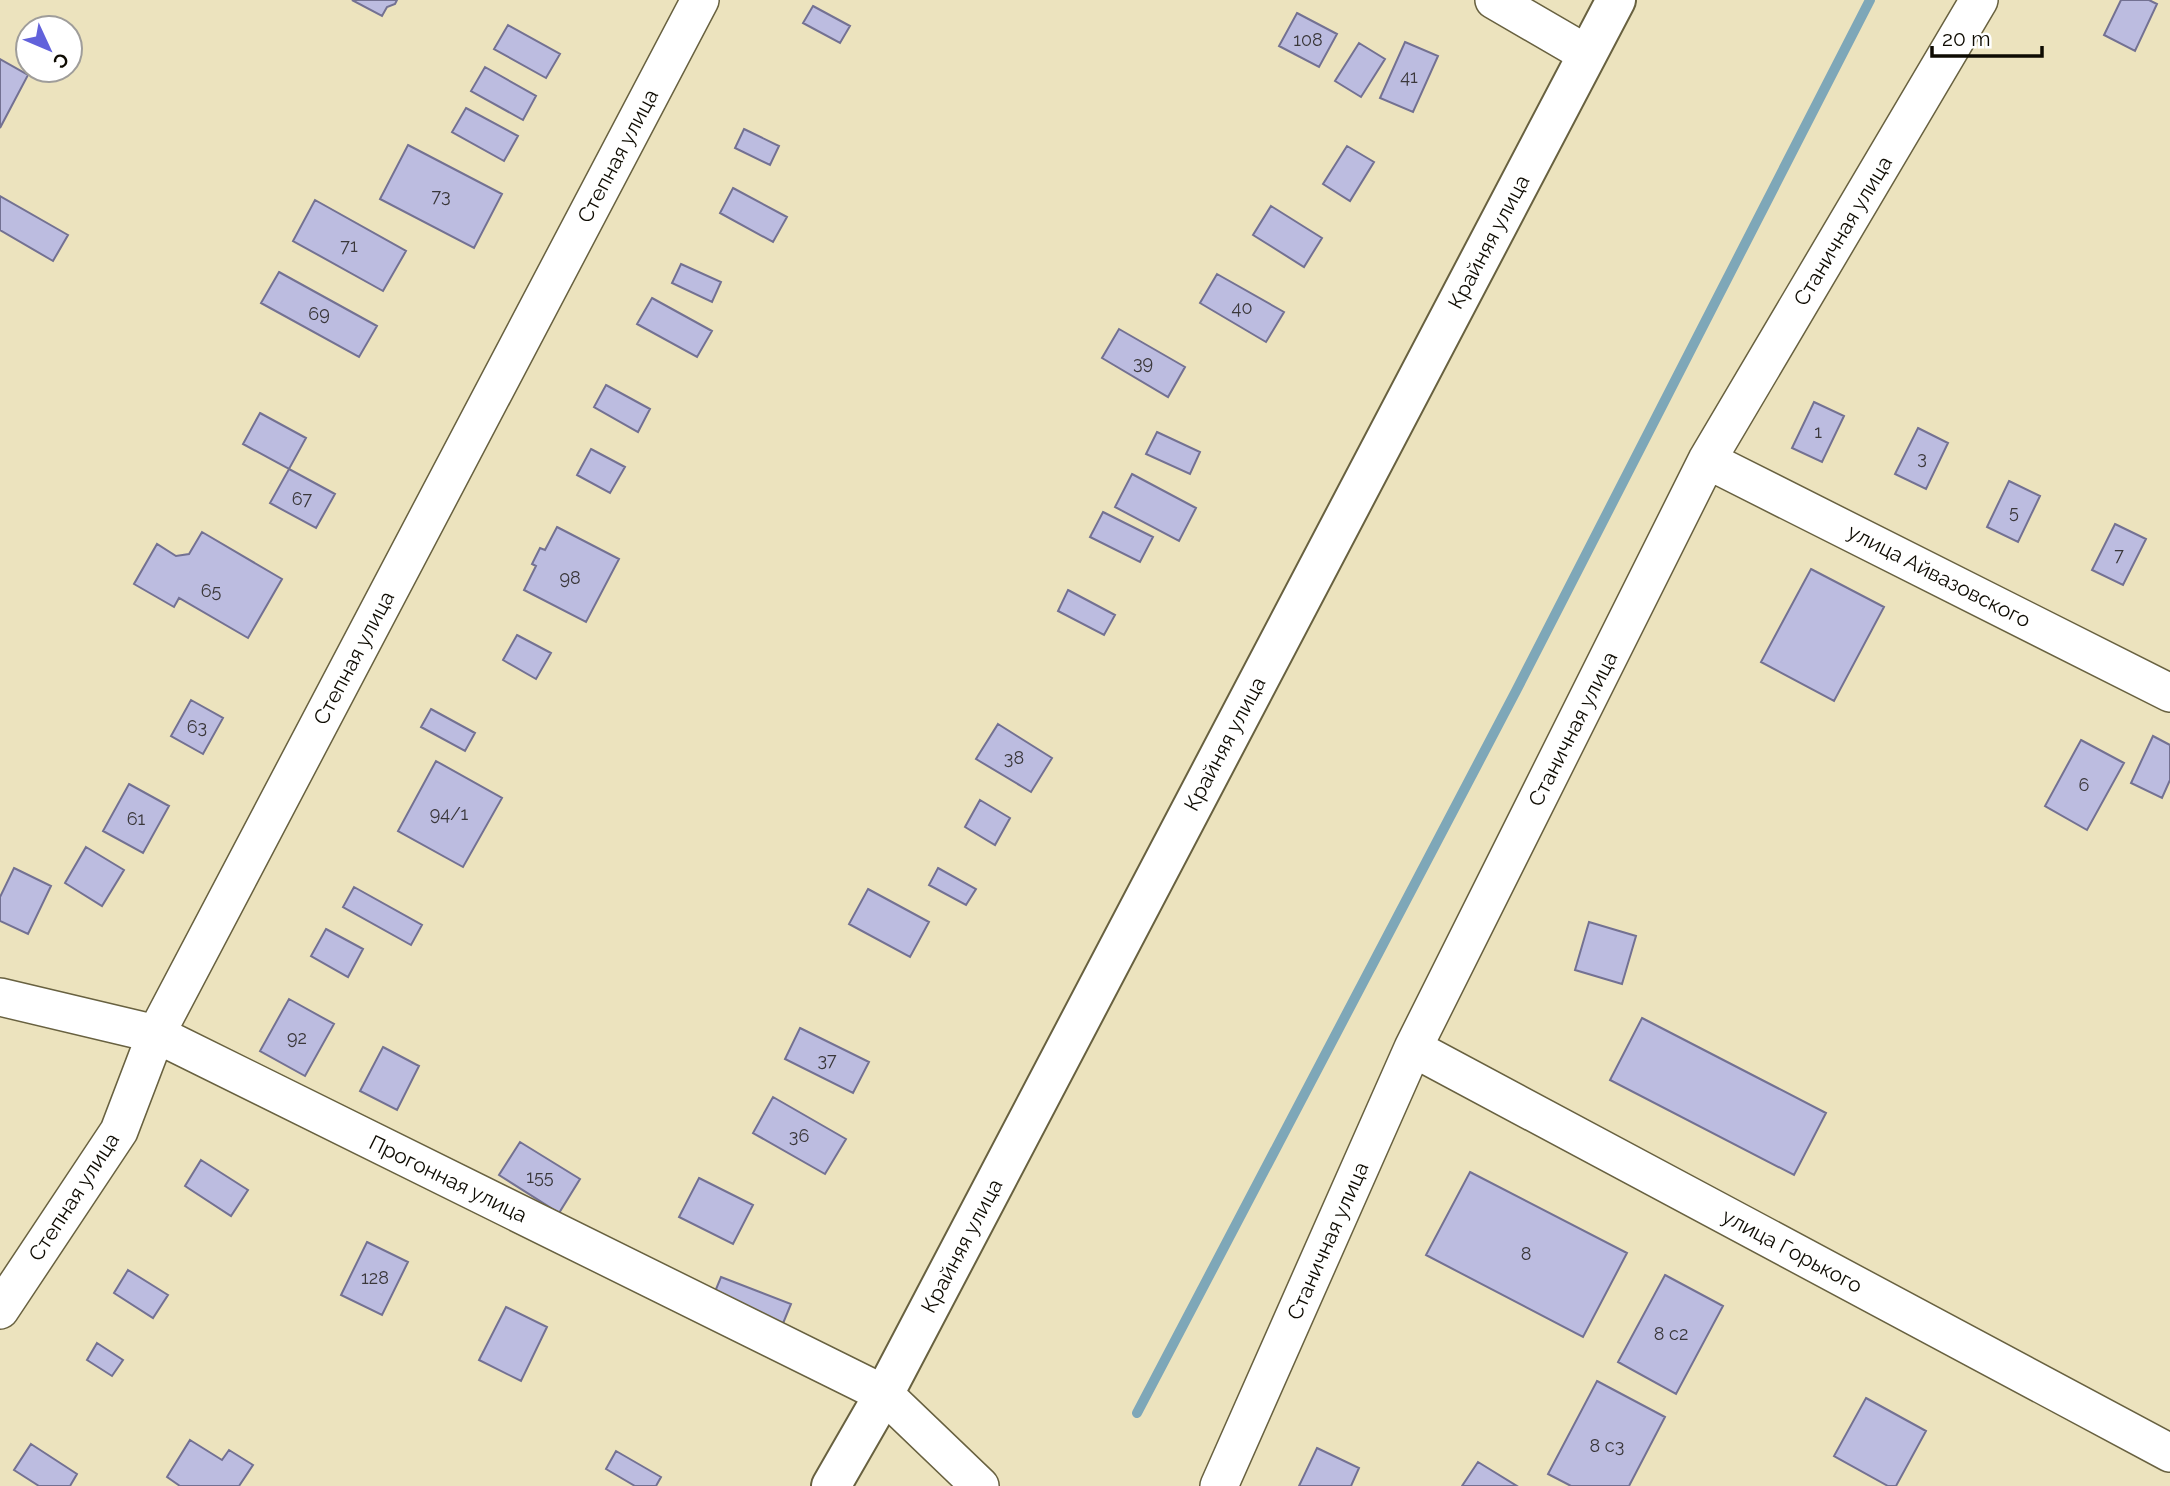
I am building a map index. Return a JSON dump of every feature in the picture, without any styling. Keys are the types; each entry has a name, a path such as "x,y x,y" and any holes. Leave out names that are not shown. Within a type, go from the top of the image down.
{"main road":[{"name":"Крайняя улица","path":"831,1486 884,1394 1616,0"}],"street":[{"name":"Степная улица","path":"0,1310 119,1131 156,1034 700,0"},
{"path":"1494,0 1587,54"},
{"name":"Станичная улица","path":"1219,1486 1413,1048 1707,460 1979,0"},
{"name":"улица Айвазовского","path":"1707,460 2170,693"},
{"name":"Прогонная улица","path":"0,997 156,1034 884,1394 980,1486"},
{"name":"улица Горького","path":"1413,1048 2170,1453"}],"building":[{"path":"352,0 397,0 395,4 387,7 382,16"},
{"path":"2121,0 2149,0 2157,4 2135,51 2104,35"},
{"path":"813,6 850,26 840,43 803,23"},
{"path":"1297,13 1337,34 1319,67 1279,46"},
{"path":"508,25 560,54 546,78 494,49"},
{"path":"1405,42 1438,56 1413,112 1380,98"},
{"path":"1359,43 1385,59 1361,97 1335,81"},
{"path":"0,59 14,67 14,84 23,84 0,128"},
{"path":"485,67 536,96 523,120 471,91"},
{"path":"466,108 518,136 504,161 452,132"},
{"path":"744,129 779,146 770,165 735,148"},
{"path":"408,145 502,194 474,248 380,199"},
{"path":"1347,146 1374,162 1350,201 1323,184"},
{"path":"733,188 787,217 773,242 720,213"},
{"path":"0,196 68,235 53,261 0,230"},
{"path":"315,200 406,251 383,291 293,241"},
{"path":"1271,206 1322,238 1304,267 1253,235"},
{"path":"681,264 721,282 712,302 672,283"},
{"path":"279,272 377,326 359,357 261,303"},
{"path":"1217,274 1284,312 1266,342 1200,303"},
{"path":"652,298 712,331 697,357 637,324"},
{"path":"1119,329 1185,367 1168,397 1102,358"},
{"path":"606,385 650,409 638,432 594,407"},
{"path":"1814,402 1844,416 1822,462 1792,448"},
{"path":"260,413 306,438 289,469 243,444"},
{"path":"1918,428 1948,443 1926,489 1895,474"},
{"path":"1157,432 1200,452 1190,474 1146,454"},
{"path":"591,449 625,467 610,493 577,475"},
{"path":"289,469 335,494 316,528 270,503"},
{"path":"1132,474 1196,508 1179,541 1115,507"},
{"path":"2009,481 2040,496 2018,542 1987,527"},
{"path":"1103,512 1153,537 1140,562 1090,537"},
{"path":"2115,524 2146,539 2123,585 2092,570"},
{"path":"557,527 619,559 586,622 524,590 536,566 532,564 540,548 545,550"},
{"path":"202,532 282,579 248,638 179,598 174,607 134,584 157,544 176,556 189,554"},
{"path":"1811,569 1884,607 1834,701 1761,662"},
{"path":"1068,590 1115,615 1104,635 1058,611"},
{"path":"517,635 551,653 536,679 503,660"},
{"path":"191,700 223,718 203,754 171,736"},
{"path":"431,709 475,733 465,751 421,727"},
{"path":"998,724 1052,758 1031,792 976,759"},
{"path":"2153,736 2170,745 2170,780 2162,798 2131,783"},
{"path":"2081,740 2124,763 2087,830 2045,806"},
{"path":"436,761 502,798 463,867 398,831"},
{"path":"129,784 169,806 143,853 103,831"},
{"path":"980,800 1010,818 995,845 965,827"},
{"path":"86,847 124,870 102,906 65,883"},
{"path":"14,868 51,886 28,934 0,921 0,897"},
{"path":"938,868 976,889 966,905 929,885"},
{"path":"354,887 422,925 411,945 343,907"},
{"path":"868,889 929,922 910,957 849,924"},
{"path":"1589,922 1636,936 1622,984 1575,970"},
{"path":"326,929 363,949 348,977 311,956"},
{"path":"289,999 334,1024 305,1076 260,1051"},
{"path":"1642,1018 1826,1113 1794,1175 1610,1080"},
{"path":"800,1028 869,1062 853,1093 785,1059"},
{"path":"383,1047 419,1066 397,1110 360,1091"},
{"path":"773,1097 846,1139 825,1174 753,1133"},
{"path":"520,1142 580,1179 559,1213 499,1175"},
{"path":"201,1160 248,1190 231,1216 185,1186"},
{"path":"1470,1172 1627,1253 1583,1337 1426,1255"},
{"path":"699,1178 753,1205 733,1244 679,1217"},
{"path":"367,1242 408,1262 382,1315 341,1295"},
{"path":"128,1270 168,1295 153,1318 114,1293"},
{"path":"1665,1275 1723,1306 1676,1394 1618,1362"},
{"path":"721,1277 791,1304 777,1338 707,1311"},
{"path":"506,1307 547,1327 521,1381 479,1360"},
{"path":"97,1343 123,1360 112,1376 87,1360"},
{"path":"1597,1381 1665,1417 1629,1486 1571,1486 1548,1474"},
{"path":"1866,1398 1926,1431 1896,1486 1888,1486 1834,1456"},
{"path":"190,1440 222,1460 229,1450 253,1465 239,1486 180,1486 167,1477"},
{"path":"31,1444 77,1474 70,1486 39,1486 14,1470"},
{"path":"1317,1448 1359,1468 1351,1486 1299,1486"},
{"path":"616,1451 661,1477 656,1486 635,1486 606,1469"},
{"path":"1478,1462 1517,1486 1462,1486"}],"waterway":[{"path":"1137,1413 1516,691 1870,0"}]}
